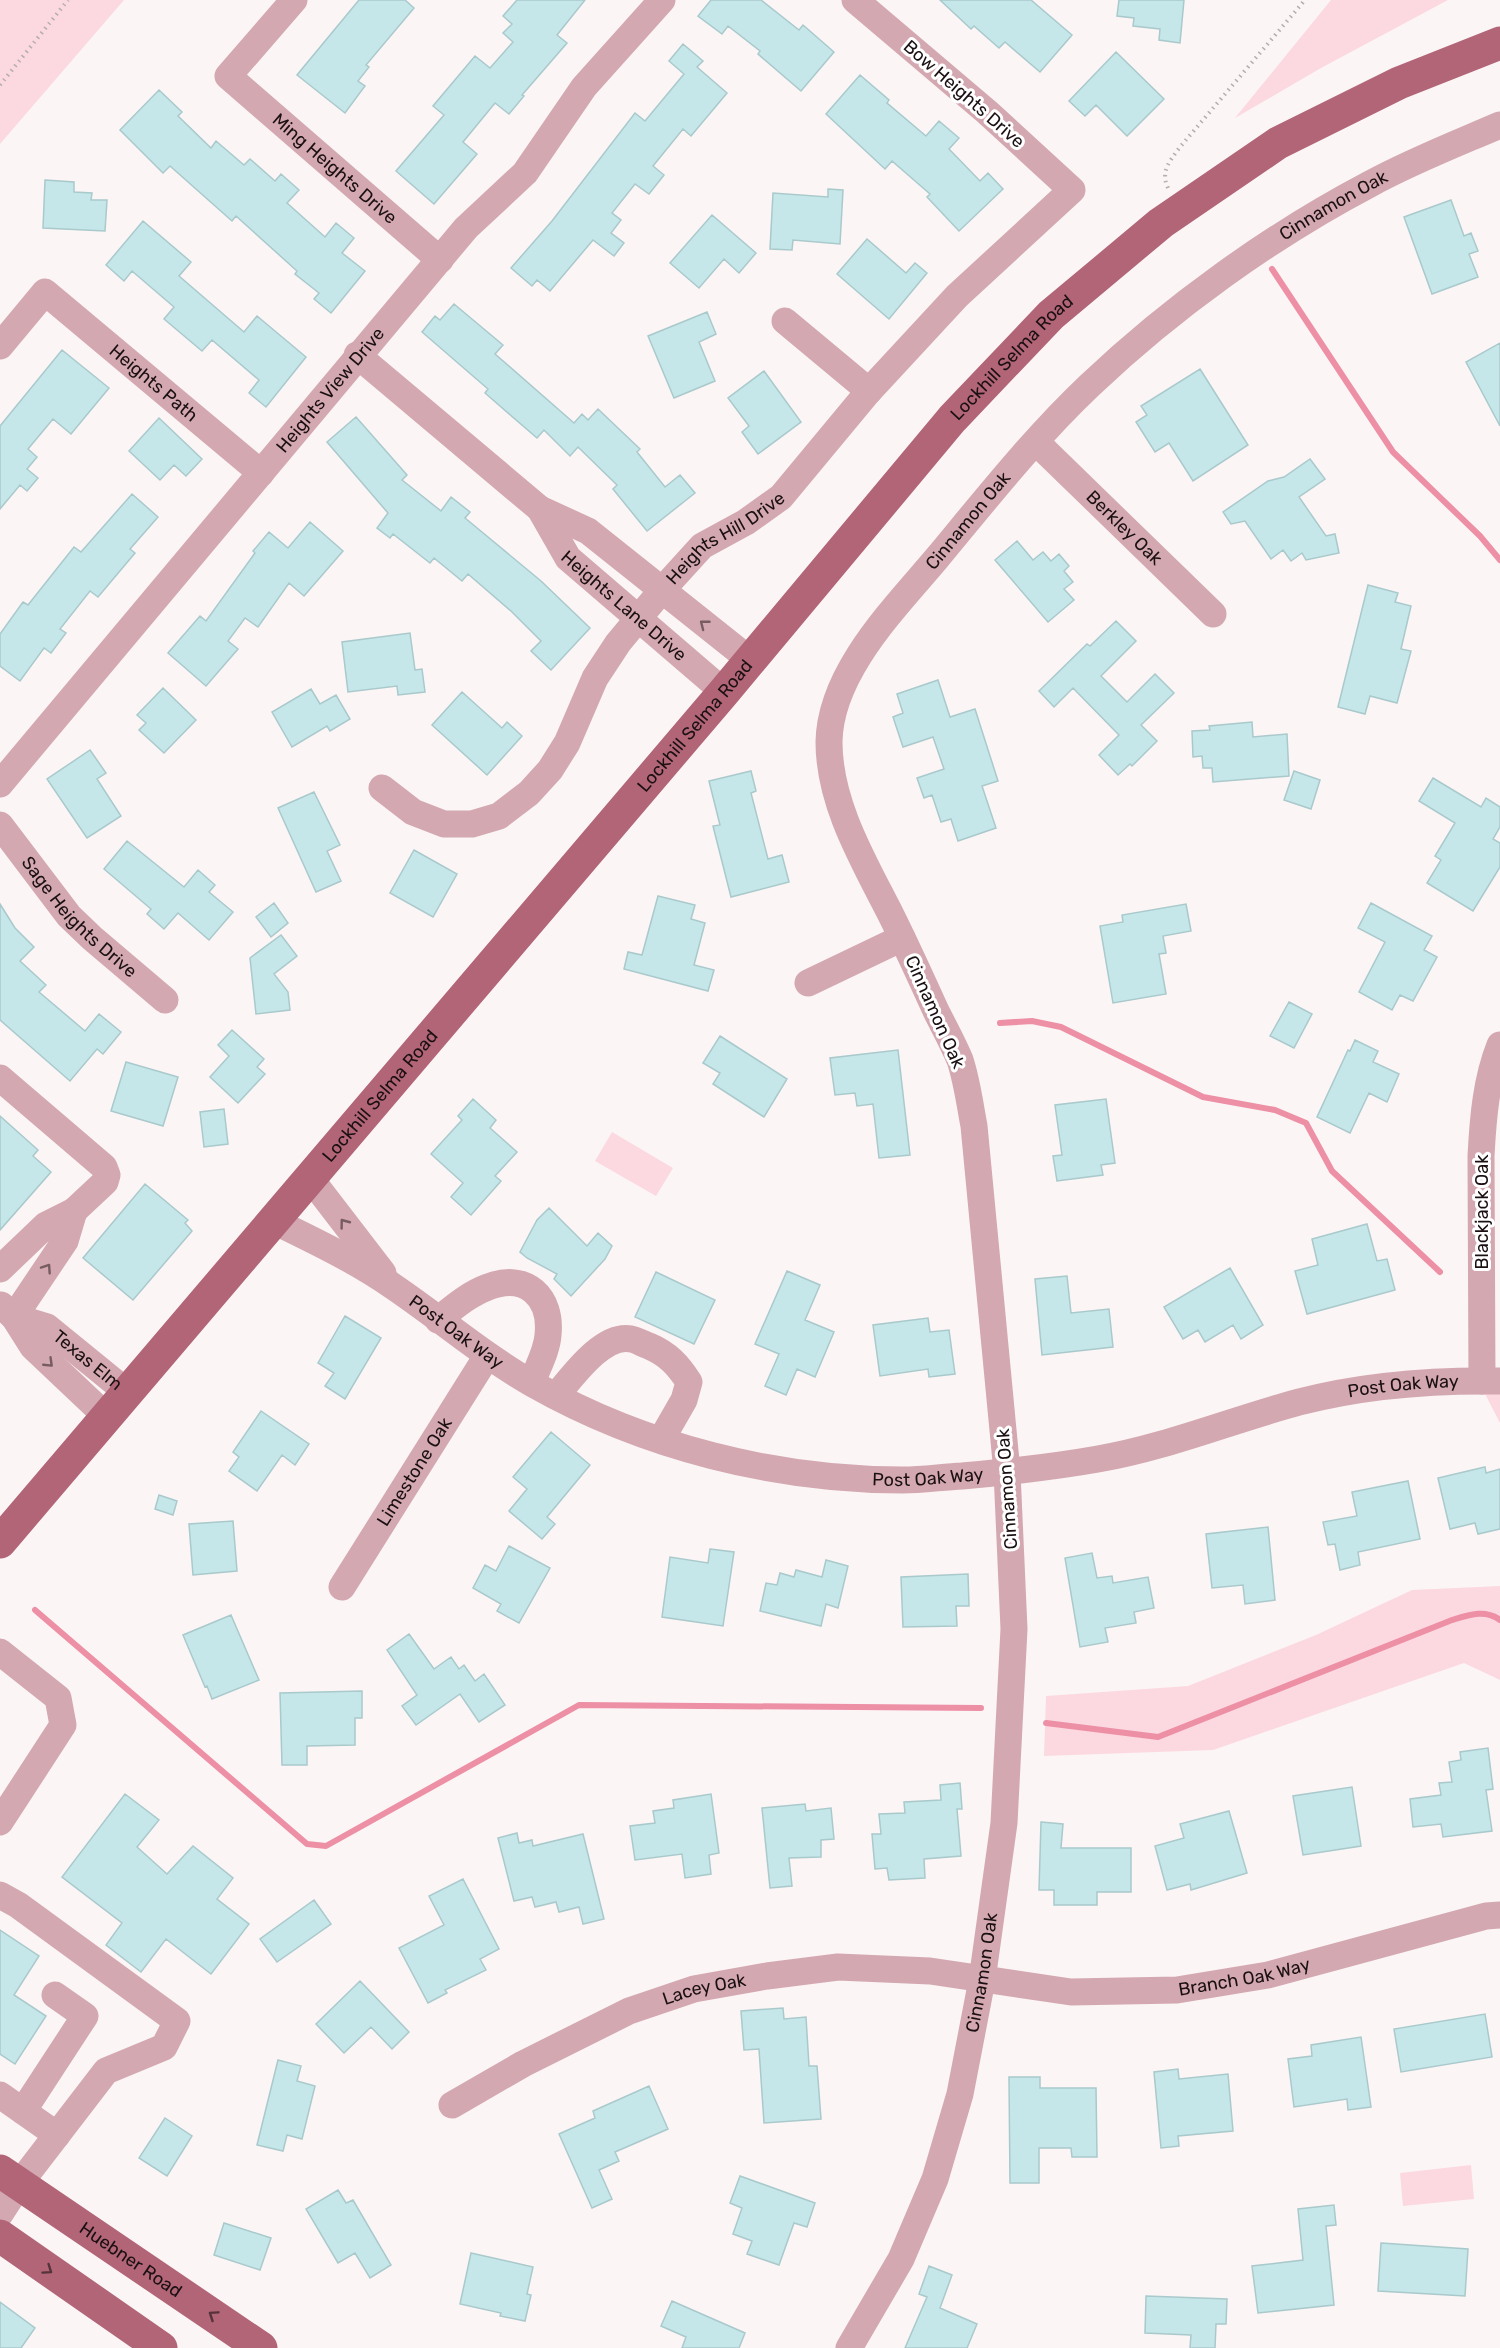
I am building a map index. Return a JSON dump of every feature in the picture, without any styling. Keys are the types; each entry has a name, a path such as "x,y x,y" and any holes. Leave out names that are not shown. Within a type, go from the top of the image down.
{"main road":[{"name":"Lockhill Selma Road","path":"0,1542 724,692 952,419 1051,315 1161,223 1278,143 1399,83 1500,43"},
{"name":"Huebner Road","path":"10,2177 261,2348"},
{"path":"0,2236 161,2348"}],"street":[{"name":"Ming Heights Drive","path":"294,0 228,76 440,260"},
{"name":"Heights View Drive","path":"0,784 357,355 466,228 525,173 584,87 662,0"},
{"name":"Bow Heights Drive","path":"855,0 987,112 1072,190"},
{"name":"Cinnamon Oak","path":"849,2348 901,2259 935,2178 960,2094 982,1980 1004,1823 1014,1629 1007,1472 974,1126 968,1092 960,1060 850,833 834,781 829,741 835,706 853,665 889,615 1036,442 1088,387 1155,327 1293,227 1381,178 1500,125"},
{"name":"Heights Hill Drive","path":"382,788 412,812 444,824 472,824 499,816 529,793 550,770 575,726 595,678 618,642 662,590 702,546 746,522 781,497 869,391 957,296 1072,190"},
{"name":"Heights Path","path":"0,346 45,292 261,473"},
{"path":"785,321 869,391"},
{"name":"Heights Lane Drive","path":"357,355 540,510 588,531 750,660"},
{"name":"Berkley Oak","path":"1036,442 1213,614"},
{"name":"Heights Lane Drive","path":"540,510 568,558 724,692"},
{"name":"Sage Heights Drive","path":"0,825 69,916 165,1000"},
{"path":"808,983 902,938"},
{"name":"Blackjack Oak","path":"1491,1381 1482,1144 1488,1085 1500,1045"},
{"path":"0,1078 104,1167 107,1175 105,1182 75,1211 46,1225 0,1269"},
{"name":"Post Oak Way","path":"310,1178 393,1286"},
{"path":"7,1310 65,1241 75,1211"},
{"name":"Post Oak Way","path":"274,1221 340,1254 393,1286 487,1356 544,1390 604,1420 661,1440 751,1465 828,1476 905,1480 1058,1466 1131,1453 1301,1401 1380,1386 1461,1380 1491,1381"},
{"path":"438,1320 468,1296 490,1286 518,1283 538,1293 549,1314 544,1390"},
{"name":"Texas Elm","path":"7,1310 47,1327 128,1393"},
{"name":"Texas Elm","path":"7,1310 33,1347 107,1417"},
{"path":"544,1390 611,1341 630,1338 661,1351 678,1364 689,1382 684,1400 661,1440"},
{"name":"Limestone Oak","path":"342,1587 487,1356"},
{"path":"0,1652 58,1698 63,1725 0,1822"},
{"path":"0,1895 18,1905 177,2021 164,2047 106,2072 57,2135 10,2177 0,2214"},
{"name":"Branch Oak Way","path":"982,1980 1071,1992 1177,1990 1268,1975 1486,1916 1500,1915"},
{"name":"Lacey Oak","path":"452,2105 523,2064 629,2011 694,1989 767,1976 838,1967 930,1971 982,1980"},
{"path":"23,2111 85,2016 55,1995"},
{"path":"0,2095 57,2135"}],"path":[{"path":"0,85 68,0"},
{"path":"1164,174 1167,165 1180,147 1305,0"}],"shaded area":[{"path":"0,0 124,0 0,144"},
{"path":"1331,0 1448,0 1321,68 1235,118"},
{"path":"612,1132 673,1168 656,1196 595,1161"},
{"path":"1483,1390 1500,1391 1500,1423"},
{"path":"1500,1586 1500,1680 1464,1663 1213,1750 1044,1756 1046,1696 1188,1686 1316,1635 1412,1590"},
{"path":"1471,2165 1474,2199 1403,2206 1400,2173"}],"building":[{"path":"359,0 405,0 414,8 366,65 369,67 358,81 365,86 345,113 297,75"},
{"path":"517,0 585,0 557,35 567,43 522,95 524,96 509,114 495,103 463,142 477,154 434,204 396,171 444,115 433,106 475,56 490,68 513,42 503,33 512,24 503,16"},
{"path":"711,0 761,0 799,30 803,25 834,52 801,91 758,54 760,51 728,26 722,34 698,16"},
{"path":"940,0 1031,0 1072,35 1040,72 1005,42 999,48 974,26 971,29"},
{"path":"1119,0 1184,0 1180,43 1159,40 1160,29 1133,26 1134,18 1117,16"},
{"path":"683,44 703,61 697,67 727,93 691,136 683,129 653,166 664,175 649,194 635,184 612,213 621,220 611,233 624,243 614,256 593,240 550,291 537,280 532,286 511,268 552,221 635,113 645,121 684,74 669,61"},
{"path":"1116,52 1164,99 1127,136 1096,105 1085,116 1069,101"},
{"path":"860,75 889,100 887,103 926,136 939,121 959,138 949,149 980,181 988,173 1003,189 959,231 927,197 930,194 892,161 885,169 826,114"},
{"path":"159,90 182,112 178,116 211,148 216,141 244,165 250,159 275,181 281,174 299,190 287,203 325,237 336,223 354,238 342,253 365,271 331,313 314,299 319,293 295,274 297,271 236,216 232,221 170,166 163,173 120,130"},
{"path":"45,180 74,182 74,192 92,193 91,200 107,200 105,231 43,228"},
{"path":"828,189 843,190 840,244 793,240 792,250 770,249 773,193 828,197"},
{"path":"1451,200 1464,236 1471,233 1478,251 1469,254 1478,277 1432,294 1404,217"},
{"path":"712,215 756,253 739,273 724,259 699,288 670,263"},
{"path":"143,221 191,262 179,276 244,332 257,316 306,357 266,407 249,393 259,380 212,340 202,351 164,319 174,307 132,271 124,281 106,265"},
{"path":"867,239 906,273 915,263 927,273 889,319 837,274"},
{"path":"454,304 503,345 495,354 574,423 582,414 588,420 598,409 640,449 637,452 665,487 680,475 695,493 647,531 613,489 617,485 578,447 570,456 544,430 537,438 485,393 488,389 422,332 435,316 440,320"},
{"path":"707,312 716,334 699,342 715,381 674,398 648,336"},
{"path":"1500,343 1500,426 1466,362"},
{"path":"62,350 109,388 71,434 53,419 28,449 37,457 27,469 38,478 27,491 20,485 0,509 0,426"},
{"path":"1200,369 1248,445 1193,481 1169,443 1155,452 1136,422 1147,415 1141,406"},
{"path":"764,371 801,422 758,454 742,432 749,426 728,398"},
{"path":"356,417 407,475 402,480 441,511 451,497 470,512 465,518 541,581 590,628 551,670 531,651 541,641 511,611 468,574 462,581 434,558 430,563 393,534 390,538 377,528 388,513 327,442"},
{"path":"159,418 202,459 186,476 174,465 160,480 129,451"},
{"path":"1310,459 1325,479 1299,497 1326,536 1335,534 1339,553 1306,560 1302,553 1291,561 1283,550 1271,559 1245,521 1231,524 1223,512 1268,481 1284,477"},
{"path":"132,494 158,517 130,549 135,553 98,597 90,591 60,629 66,633 51,653 44,648 20,681 0,666 0,634 23,602 28,605 74,547 81,552"},
{"path":"310,522 343,551 304,596 289,583 258,627 245,618 228,641 238,649 206,686 168,653 200,616 206,621 255,553 253,551 269,532 288,548"},
{"path":"1017,541 1033,560 1043,552 1051,561 1059,554 1069,566 1064,571 1073,582 1064,589 1074,600 1048,622 995,560"},
{"path":"1368,585 1398,593 1395,602 1411,606 1401,649 1411,651 1397,703 1370,696 1365,714 1338,707"},
{"path":"1116,621 1136,641 1101,676 1127,702 1155,674 1174,693 1141,725 1157,741 1132,766 1130,764 1118,775 1099,755 1119,735 1073,688 1054,707 1039,691 1087,644 1090,646"},
{"path":"410,633 415,670 422,669 425,692 398,695 397,686 348,692 342,642"},
{"path":"938,680 950,717 975,709 998,781 982,786 996,828 958,841 951,819 941,822 932,795 924,798 917,778 944,769 933,737 903,747 893,717 903,713 897,694"},
{"path":"163,688 196,720 164,753 139,730 146,723 137,715"},
{"path":"311,689 320,704 336,695 350,719 330,731 327,726 292,747 272,712"},
{"path":"462,692 502,728 507,722 522,736 487,775 432,725"},
{"path":"1252,722 1253,737 1287,734 1289,776 1213,782 1212,768 1203,768 1202,756 1193,757 1192,731 1210,730 1209,726"},
{"path":"90,750 106,773 97,779 121,816 87,838 47,779"},
{"path":"751,771 756,791 751,793 768,859 782,855 789,882 731,897 713,826 720,825 709,781"},
{"path":"1294,771 1320,780 1311,809 1284,800"},
{"path":"1433,778 1481,807 1486,798 1500,807 1500,827 1493,839 1500,843 1500,867 1473,911 1427,883 1441,860 1435,856 1455,823 1419,801"},
{"path":"314,792 340,845 327,851 341,881 316,892 278,808"},
{"path":"127,841 184,887 198,870 215,885 209,892 233,912 209,940 178,913 164,929 147,914 151,909 104,869"},
{"path":"414,850 457,874 433,917 390,893"},
{"path":"658,896 695,905 691,919 705,923 694,965 714,970 708,991 624,969 628,952 642,955"},
{"path":"274,903 288,923 271,937 256,917"},
{"path":"1371,903 1432,936 1424,950 1437,957 1413,1001 1400,995 1392,1010 1359,992 1385,942 1358,928"},
{"path":"0,904 15,928 34,947 20,961 46,985 39,992 85,1031 99,1014 121,1032 103,1054 97,1049 70,1081 0,1020"},
{"path":"1186,904 1191,931 1163,936 1166,953 1159,954 1166,994 1113,1003 1100,926 1123,922 1122,915"},
{"path":"281,935 297,956 274,974 288,992 290,1010 256,1014 250,958"},
{"path":"1289,1002 1312,1014 1294,1048 1270,1036"},
{"path":"232,1030 264,1059 257,1067 265,1074 238,1103 210,1077 229,1056 218,1045"},
{"path":"720,1036 787,1079 764,1117 713,1084 720,1073 703,1063"},
{"path":"1355,1040 1378,1051 1373,1062 1399,1074 1387,1102 1369,1093 1350,1133 1317,1117 1348,1050 1350,1051"},
{"path":"898,1050 910,1155 879,1158 873,1104 857,1106 855,1093 835,1095 830,1058"},
{"path":"126,1062 178,1077 163,1126 111,1111"},
{"path":"473,1099 496,1120 490,1128 517,1152 495,1176 501,1181 471,1215 451,1197 463,1183 431,1154 462,1120 458,1116"},
{"path":"1106,1099 1115,1163 1101,1165 1103,1175 1057,1181 1053,1156 1062,1155 1055,1105"},
{"path":"224,1109 228,1144 204,1147 200,1112"},
{"path":"0,1116 38,1150 33,1156 51,1172 0,1230"},
{"path":"145,1184 188,1220 185,1223 192,1231 133,1300 83,1258"},
{"path":"549,1208 587,1246 598,1233 612,1246 605,1259 571,1296 554,1279 557,1274 520,1252 537,1220"},
{"path":"1367,1224 1377,1261 1387,1259 1395,1290 1307,1314 1295,1271 1318,1265 1312,1239"},
{"path":"1230,1268 1263,1325 1241,1339 1233,1325 1205,1342 1198,1330 1183,1339 1164,1307"},
{"path":"787,1271 820,1285 805,1320 834,1332 815,1377 797,1369 786,1395 765,1386 779,1354 755,1344"},
{"path":"656,1272 715,1300 694,1344 635,1317"},
{"path":"1067,1276 1071,1313 1109,1309 1113,1347 1042,1355 1035,1279"},
{"path":"345,1316 381,1338 345,1399 325,1386 334,1373 318,1363"},
{"path":"928,1318 930,1332 949,1330 955,1374 929,1377 928,1369 880,1376 873,1325"},
{"path":"261,1411 309,1444 295,1465 282,1455 257,1491 229,1471 239,1457 233,1452"},
{"path":"551,1432 590,1465 547,1517 555,1524 542,1539 509,1511 527,1489 513,1477"},
{"path":"1485,1467 1486,1473 1500,1469 1500,1529 1478,1534 1475,1523 1450,1529 1438,1478"},
{"path":"1408,1481 1420,1539 1358,1552 1360,1565 1340,1570 1335,1544 1328,1545 1323,1522 1357,1516 1352,1492"},
{"path":"159,1495 177,1501 173,1515 155,1509"},
{"path":"233,1521 237,1571 193,1575 189,1524"},
{"path":"1268,1527 1275,1600 1245,1604 1243,1585 1212,1588 1206,1534"},
{"path":"509,1546 550,1568 519,1623 497,1611 501,1604 473,1588 485,1565 496,1571"},
{"path":"710,1549 734,1552 723,1626 662,1617 670,1557 708,1563"},
{"path":"1092,1553 1097,1578 1112,1576 1113,1583 1148,1577 1154,1608 1134,1612 1136,1623 1105,1628 1108,1642 1080,1647 1065,1558"},
{"path":"826,1560 848,1566 838,1608 826,1604 821,1626 760,1611 766,1583 777,1585 780,1573 794,1577 796,1570 822,1577"},
{"path":"968,1574 969,1606 956,1606 957,1626 903,1627 901,1577"},
{"path":"231,1615 259,1680 212,1699 183,1635"},
{"path":"409,1634 434,1669 451,1657 459,1669 464,1665 475,1681 484,1674 505,1705 479,1722 460,1694 416,1725 402,1706 417,1695 387,1650"},
{"path":"362,1691 362,1718 355,1718 355,1745 307,1746 307,1765 282,1765 280,1693"},
{"path":"1488,1748 1493,1789 1486,1790 1492,1831 1443,1837 1441,1824 1413,1827 1410,1799 1441,1795 1439,1783 1452,1782 1449,1762 1461,1760 1460,1752"},
{"path":"960,1783 962,1809 957,1809 961,1856 924,1859 925,1878 889,1880 887,1868 875,1869 872,1834 881,1834 879,1814 905,1813 904,1802 941,1800 940,1785"},
{"path":"1352,1787 1361,1846 1303,1855 1293,1796"},
{"path":"125,1794 159,1820 137,1847 167,1874 193,1846 233,1878 217,1899 249,1924 211,1974 166,1939 141,1972 106,1945 122,1923 62,1877"},
{"path":"711,1794 719,1853 709,1855 711,1874 685,1878 682,1854 635,1860 630,1826 655,1823 653,1811 674,1808 673,1800"},
{"path":"805,1804 806,1811 831,1808 834,1839 821,1840 821,1857 789,1858 792,1886 770,1888 762,1808"},
{"path":"1229,1811 1247,1873 1191,1890 1190,1884 1167,1890 1155,1846 1184,1838 1180,1824"},
{"path":"1041,1822 1063,1824 1061,1848 1131,1848 1131,1892 1097,1892 1097,1905 1054,1905 1054,1890 1039,1890"},
{"path":"517,1833 519,1843 532,1840 533,1846 583,1834 604,1919 583,1924 579,1907 559,1912 556,1902 535,1907 532,1897 514,1901 498,1838"},
{"path":"463,1879 499,1949 480,1959 486,1970 445,1990 447,1993 428,2003 399,1948 444,1925 429,1896"},
{"path":"314,1900 331,1924 277,1962 260,1939"},
{"path":"0,1930 39,1956 14,1995 46,2016 15,2064 0,2054"},
{"path":"360,1981 409,2032 392,2049 371,2027 344,2053 316,2024"},
{"path":"783,2008 784,2019 806,2017 809,2066 817,2066 821,2119 764,2123 759,2049 744,2050 741,2011"},
{"path":"1485,2014 1492,2057 1401,2072 1394,2029"},
{"path":"1361,2037 1371,2107 1348,2110 1347,2099 1294,2107 1288,2059 1312,2056 1311,2045"},
{"path":"278,2060 301,2066 297,2081 315,2086 302,2139 287,2135 283,2151 257,2145"},
{"path":"1178,2069 1179,2079 1228,2074 1233,2131 1178,2136 1179,2146 1161,2148 1154,2072"},
{"path":"1009,2077 1040,2077 1040,2088 1096,2088 1097,2157 1072,2157 1071,2148 1039,2148 1039,2183 1010,2183"},
{"path":"649,2086 668,2129 615,2152 619,2161 599,2170 612,2199 592,2208 559,2134 595,2118 593,2111"},
{"path":"165,2118 192,2136 167,2176 139,2158"},
{"path":"740,2176 815,2203 807,2227 794,2223 779,2265 747,2254 752,2241 733,2234 742,2208 730,2203"},
{"path":"338,2190 346,2203 353,2200 391,2265 370,2278 355,2253 338,2263 306,2209"},
{"path":"1334,2205 1336,2225 1326,2226 1334,2305 1258,2313 1252,2266 1303,2260 1298,2209"},
{"path":"224,2223 271,2238 260,2270 214,2255"},
{"path":"1381,2243 1468,2249 1465,2296 1378,2291"},
{"path":"471,2253 533,2267 527,2294 531,2295 525,2321 460,2304"},
{"path":"929,2266 952,2275 940,2308 977,2324 967,2348 905,2348 927,2297 919,2294"},
{"path":"1146,2296 1227,2299 1226,2324 1216,2324 1215,2348 1190,2348 1191,2335 1145,2333"},
{"path":"672,2301 745,2333 739,2348 682,2348 686,2337 661,2326"},
{"path":"0,2302 35,2328 21,2348 0,2348"}],"waterway":[{"path":"1272,269 1393,452 1480,536 1500,560"},
{"path":"1000,1023 1032,1021 1061,1027 1203,1097 1275,1110 1306,1123 1332,1171 1440,1272"},
{"path":"35,1610 307,1844 326,1846 579,1705 981,1708"},
{"path":"1046,1723 1158,1737 1452,1620 1483,1614 1500,1620"}]}
